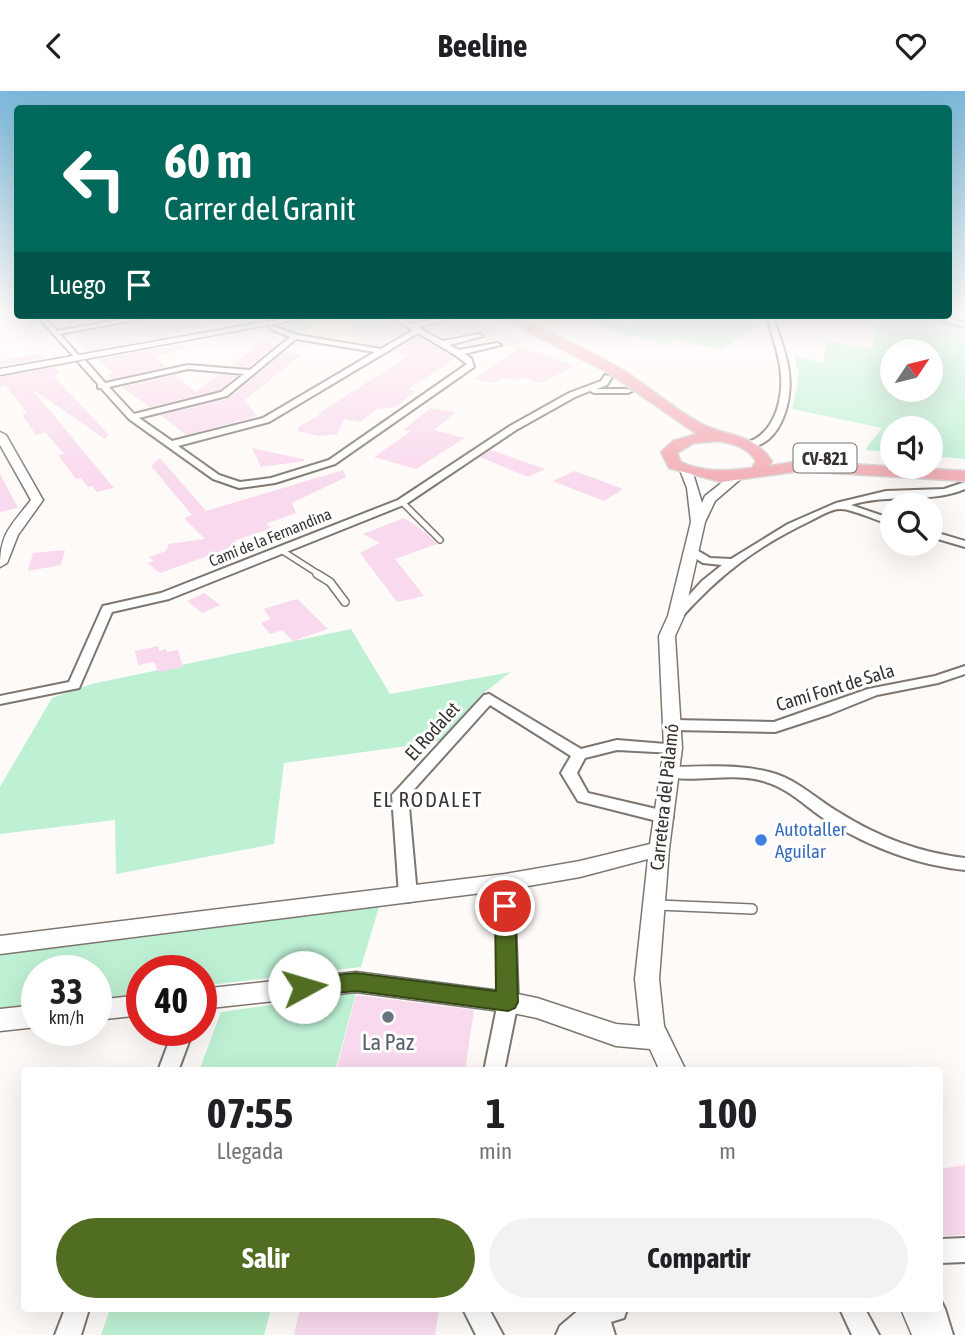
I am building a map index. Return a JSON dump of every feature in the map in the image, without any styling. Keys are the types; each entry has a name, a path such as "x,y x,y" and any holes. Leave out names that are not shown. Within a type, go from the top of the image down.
{"main road":[{"path":"594,370 628,391 673,435 669,452 671,458 675,465 686,470"},
{"name":"CV-821","path":"609,370 625,378 682,421 716,437 753,448 880,462"},
{"name":"CV-821","path":"673,435 693,439 716,437"},
{"path":"753,448 764,461 758,471"},
{"name":"CV-821","path":"686,470 709,476 738,476 800,466 947,474 963,483"},
{"path":"943,467 965,468"}],"street":[{"path":"0,373 18,370"},
{"path":"87,370 132,417 216,477 239,485 272,481 332,462 464,370"},
{"path":"101,386 174,370"},
{"path":"226,370 250,372"},
{"path":"132,417 224,394 253,370"},
{"path":"173,444 266,420 350,370"},
{"path":"753,448 763,442 774,428 787,392 786,370"},
{"path":"572,395 604,383 608,377"},
{"path":"572,395 599,390 628,391"},
{"name":"Camí de la Fernandina","path":"0,700 74,685 107,609 165,596 402,502 513,428 572,395"},
{"path":"0,435 37,501 11,535 0,563"},
{"name":"Carretera del Palamó","path":"686,470 694,488 698,522"},
{"name":"Carretera del Palamó","path":"671,1067 652,1026 647,979 659,849 673,748 667,636 676,616 698,522 710,499 738,476"},
{"path":"676,616 715,575 771,538 840,505 876,495 963,483"},
{"path":"840,505 880,518"},
{"path":"943,538 965,544"},
{"path":"691,551 707,561 735,562"},
{"name":"Camí Font de Sala","path":"673,725 775,727 873,692 938,679 965,670"},
{"name":"El Rodalet","path":"408,895 400,795 489,698 579,754"},
{"path":"665,817 583,797 569,773 579,754 617,745 673,748"},
{"path":"670,772 769,778 791,787 836,818 900,848 944,863 965,864"},
{"path":"0,944 505,882 580,870 659,849"},
{"path":"495,1067 508,1002 505,882"},
{"path":"217,997 356,982 508,1002 537,1008 616,1035 656,1038"},
{"path":"0,1020 21,1018"},
{"path":"170,1067 177,1046"},
{"path":"943,1251 965,1250"},
{"path":"68,1335 77,1312"},
{"path":"477,1312 490,1335"},
{"path":"854,1312 866,1335"},
{"path":"917,1312 928,1335"},
{"path":"934,1312 940,1335"},
{"path":"569,1335 604,1319"}],"lane":[{"path":"402,502 440,540"},
{"path":"281,550 330,582 345,602"},
{"path":"654,905 752,909"}],"green space":[{"path":"798,370 880,370 880,403 943,403 943,370 965,370 965,459 943,457 943,416 880,416 880,428 792,409"},
{"path":"880,431 880,451 865,450"},
{"path":"351,629 390,694 511,672 481,695 444,741 284,763 274,844 116,874 115,820 0,834 0,787 52,698 92,684"},
{"path":"379,907 361,967 217,984 217,955 126,955 126,995 112,997 112,955 21,955 21,1008 0,1010 0,948"},
{"path":"356,993 336,1067 200,1067 208,1046 217,1046 217,1023 221,1012"},
{"path":"109,1312 270,1312 264,1335 101,1335"}],"building":[{"path":"38,370 58,370 60,373 53,375 109,435 105,439 31,388 114,488 97,492 92,486 88,487 81,478 76,479 58,455 64,454 45,432 36,435 22,415 27,413 5,385 0,386 0,377"},
{"path":"110,370 152,370 112,379 107,374 113,373"},
{"path":"262,370 282,370 245,400 257,416 186,435 161,415 229,398"},
{"path":"386,370 437,370 407,390 416,391 396,407 377,409 360,422 344,419 337,434 320,436 297,431 300,429 297,428 321,414 318,414"},
{"path":"487,370 568,370 540,383 522,377 515,381 502,377 494,383 474,379"},
{"path":"219,374 237,376 220,390 150,407 121,387 175,375 195,392"},
{"path":"431,408 456,412 434,430 465,438 416,469 374,457 411,431 403,430"},
{"path":"252,448 304,459 304,461 261,467"},
{"path":"491,450 545,469 528,477 480,457"},
{"path":"160,458 206,511 343,470 346,477 292,503 296,513 266,524 272,528 234,541 238,545 160,573 147,563 154,561 149,557 166,551 169,544 205,539 184,518 192,515 151,466"},
{"path":"574,471 623,489 604,501 553,481"},
{"path":"0,474 18,508 0,512"},
{"path":"404,518 437,544 395,559 424,596 397,602 360,553 380,543 363,534"},
{"path":"65,550 61,565 28,571 33,553"},
{"path":"204,593 220,605 202,613 187,601"},
{"path":"297,599 328,629 293,641 282,630 270,634 261,623 271,619 263,609"},
{"path":"158,646 159,651 178,650 183,667 159,672 154,662 138,665 135,651"},
{"path":"356,995 474,1010 466,1067 337,1067"},
{"path":"965,1165 965,1235 943,1236 943,1169"},
{"path":"299,1312 439,1312 435,1335 294,1335"}],"place":[{"name":"Autotaller Aguilar","path":"761,840"},
{"name":"La Paz","path":"388,1017"}],"district":[{"name":"EL RODALET","path":"428,799"}],"route":[{"path":"304,987 356,982 508,1002 505,906"}]}
